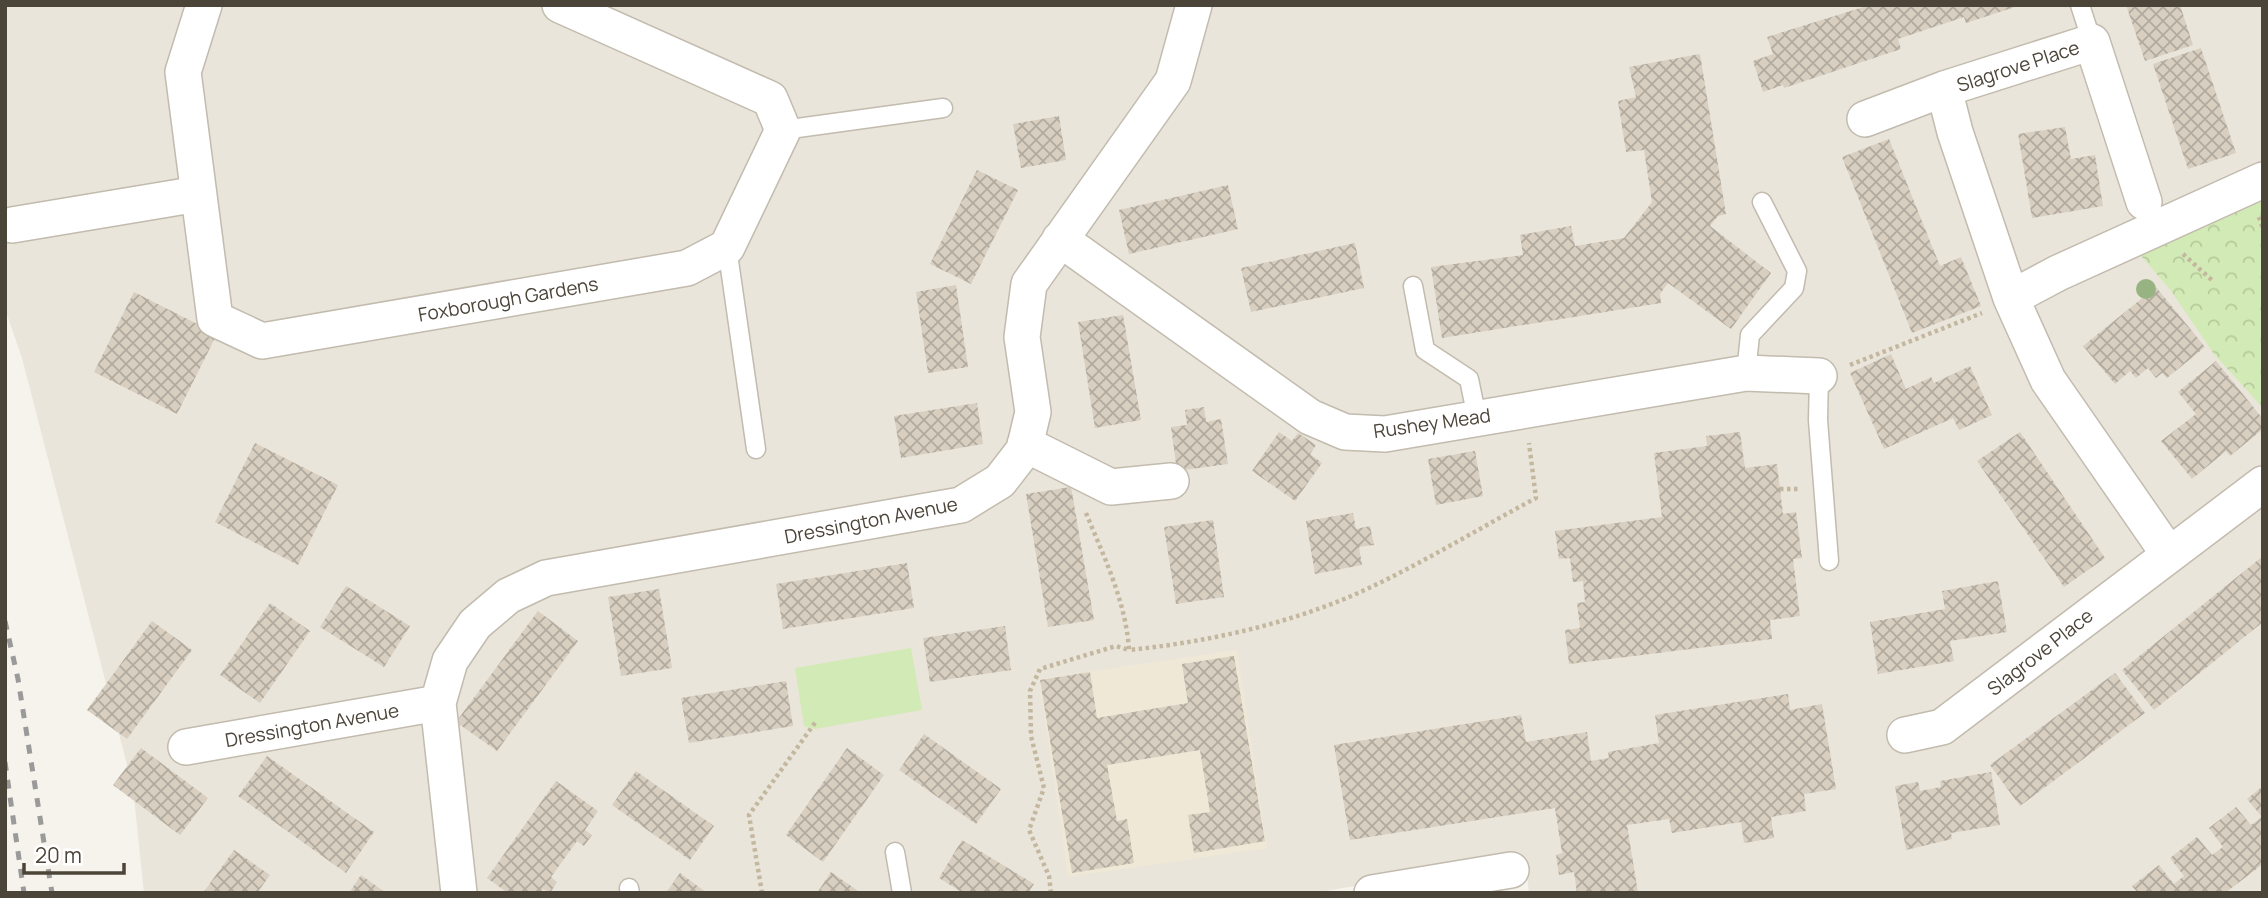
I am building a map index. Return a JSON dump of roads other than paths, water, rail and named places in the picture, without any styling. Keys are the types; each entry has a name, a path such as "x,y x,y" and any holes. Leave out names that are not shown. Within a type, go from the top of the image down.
{"street":[{"name":"Foxborough Gardens","path":"204,5 183,72 215,319 262,341 687,268 727,247"},
{"path":"560,5 770,99 783,130 727,247"},
{"name":"Dressington Avenue","path":"459,893 438,703 450,661 475,624 508,596 546,579 961,505 1000,481 1025,444 1033,412 1021,337 1029,284 1173,81 1194,5"},
{"name":"Slagrove Place","path":"1864,119 1944,89 2092,42 2144,202"},
{"name":"Slagrove Place","path":"1944,89 2011,298 2048,380 2168,553"},
{"path":"2011,298 2059,273 2263,180"},
{"path":"12,225 198,194"},
{"name":"Rushey Mead","path":"1060,239 1310,417 1345,432 1385,434 1746,373 1819,376"},
{"path":"1025,444 1111,487 1171,481"},
{"name":"Slagrove Place","path":"1905,734 1942,727 2168,553 2263,484"},
{"name":"Dressington Avenue","path":"186,747 438,703"},
{"path":"1372,893 1511,870"}],"lane":[{"path":"2080,5 2092,42"},
{"path":"783,130 943,108"},
{"path":"1746,373 1750,335 1794,288 1797,271 1762,202"},
{"path":"727,247 756,449"},
{"path":"1413,286 1425,349 1469,379 1477,418"},
{"path":"1819,376 1818,420 1829,561"},
{"path":"895,852 902,893"}],"railway":[{"path":"5,621 18,679 52,893"},
{"path":"5,762 24,893"}]}
